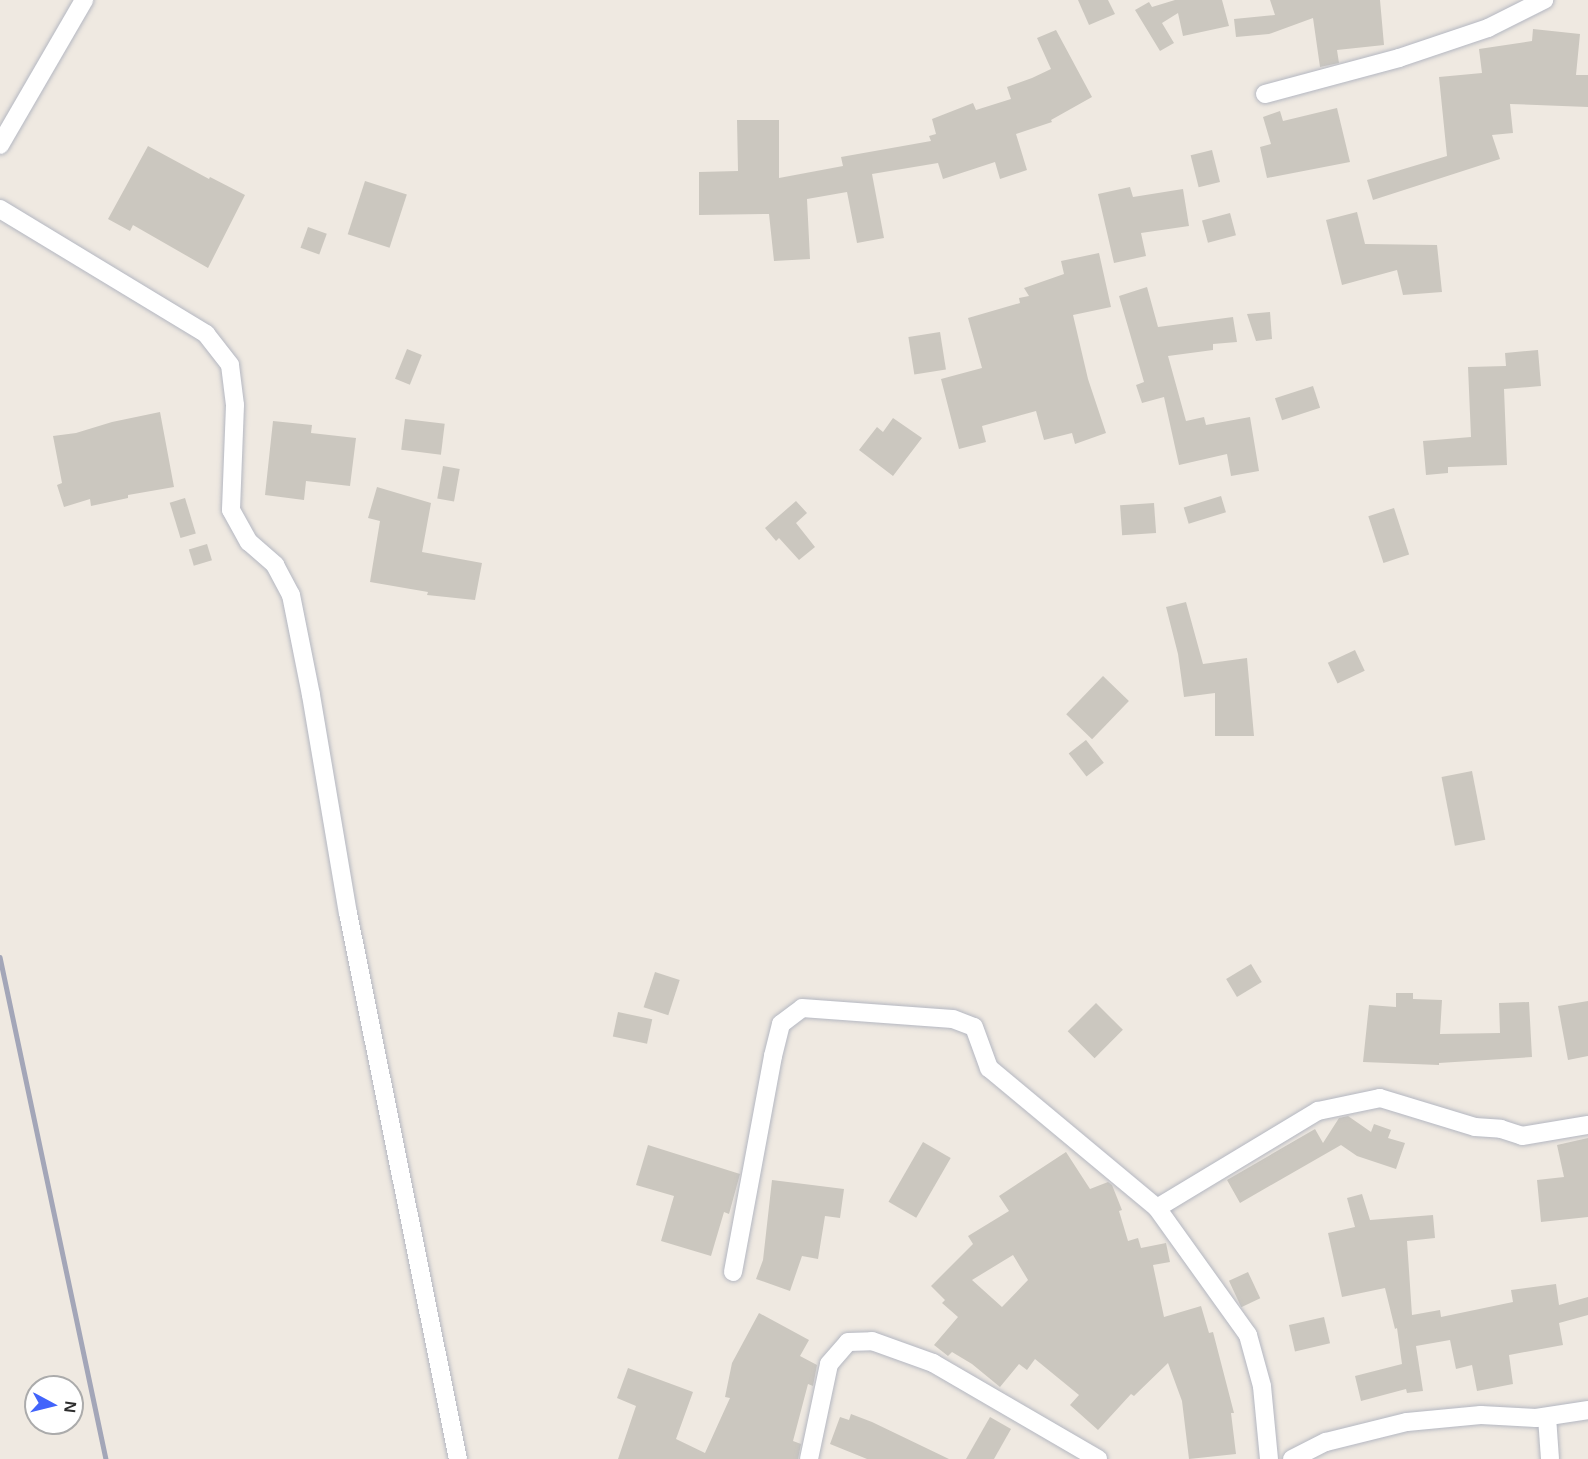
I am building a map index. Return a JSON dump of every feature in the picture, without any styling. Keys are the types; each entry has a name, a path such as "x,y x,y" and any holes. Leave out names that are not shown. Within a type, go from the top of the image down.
{"street":[{"path":"0,145 84,0"},
{"path":"1264,94 1399,58 1488,28 1544,0"},
{"path":"0,209 206,334 230,365 235,405 231,510 249,542 275,566 291,595 311,695 348,913 458,1459"},
{"path":"733,1272 781,1024 802,1008 953,1019 974,1027 989,1068 1157,1208 1248,1335 1262,1386 1269,1459"},
{"path":"1157,1208 1318,1111 1380,1098 1475,1127 1501,1129 1522,1136 1588,1125"},
{"path":"809,1459 829,1364 848,1342 872,1341 933,1363 1098,1459"},
{"path":"1292,1459 1326,1442 1407,1422 1481,1414 1547,1417 1588,1410"},
{"path":"1547,1417 1550,1459"}],"building":[{"path":"1078,0 1108,0 1115,14 1089,25"},
{"path":"1175,0 1222,0 1229,26 1183,36 1178,13 1162,23 1174,43 1160,51 1135,10 1149,2 1152,7"},
{"path":"1270,0 1380,0 1384,45 1337,50 1339,63 1320,67 1313,18 1269,34 1236,37 1234,19 1275,15"},
{"path":"1533,29 1580,34 1576,75 1588,75 1588,107 1510,104 1513,133 1492,135 1500,159 1373,200 1367,180 1447,156 1439,77 1482,73 1479,49 1532,41"},
{"path":"1056,30 1092,97 1051,120 1052,122 1016,134 1027,170 1000,179 995,162 943,179 938,163 872,174 884,238 857,243 847,192 807,199 810,259 774,261 769,214 699,215 699,172 738,171 737,120 779,120 779,178 843,166 841,157 931,141 929,136 936,134 932,119 973,103 976,110 1011,99 1007,87 1051,69 1037,38"},
{"path":"1337,108 1350,162 1267,178 1260,147 1271,144 1263,117 1280,111 1283,121"},
{"path":"148,146 209,179 210,177 245,195 208,268 133,225 130,231 108,219"},
{"path":"1212,150 1220,182 1199,187 1191,155"},
{"path":"365,181 407,195 390,248 348,234"},
{"path":"1130,187 1133,197 1183,189 1189,226 1141,233 1146,256 1114,263 1098,194"},
{"path":"1357,212 1365,244 1437,245 1442,292 1403,295 1397,270 1342,285 1326,220"},
{"path":"1230,213 1236,235 1208,243 1202,221"},
{"path":"308,227 327,234 319,255 300,248"},
{"path":"1099,253 1111,307 1073,315 1088,379 1106,433 1075,444 1072,433 1044,440 1036,411 982,426 986,442 959,449 941,379 982,368 968,318 1020,303 1019,298 1029,296 1024,288 1064,274 1061,261"},
{"path":"1147,287 1158,327 1233,317 1237,342 1213,344 1213,350 1168,356 1186,421 1204,417 1206,425 1250,417 1259,471 1231,476 1227,454 1179,465 1164,397 1142,403 1136,385 1144,382 1119,296"},
{"path":"1270,312 1272,339 1256,341 1247,314"},
{"path":"940,332 946,370 914,375 908,337"},
{"path":"407,349 422,355 410,385 395,379"},
{"path":"1538,350 1541,386 1504,389 1507,465 1448,467 1448,473 1426,475 1423,441 1471,437 1468,367 1506,366 1505,353"},
{"path":"1313,386 1320,408 1282,420 1275,398"},
{"path":"160,412 174,487 128,495 128,498 91,506 90,499 64,507 57,485 62,483 53,436 76,433 112,422"},
{"path":"893,418 922,438 893,476 859,450 877,427 883,432"},
{"path":"405,419 445,424 441,455 401,450"},
{"path":"273,421 312,425 311,433 356,438 350,486 306,481 304,500 265,495"},
{"path":"443,466 460,469 454,501 437,498"},
{"path":"377,487 431,503 422,552 482,563 475,600 427,595 428,592 370,582 380,521 368,518"},
{"path":"1221,496 1226,512 1189,524 1184,507"},
{"path":"185,498 196,533 181,538 170,503"},
{"path":"796,501 807,513 796,523 815,547 799,560 779,538 776,541 765,528"},
{"path":"1154,503 1156,533 1122,535 1120,505"},
{"path":"1394,508 1409,555 1383,563 1368,516"},
{"path":"207,544 212,560 194,566 189,550"},
{"path":"1186,602 1203,664 1247,658 1254,736 1215,736 1215,693 1184,697 1178,654 1166,607"},
{"path":"1355,650 1365,671 1338,684 1328,663"},
{"path":"1103,676 1129,701 1092,739 1066,714"},
{"path":"1086,740 1104,763 1087,776 1069,754"},
{"path":"1472,771 1485,840 1455,846 1442,777"},
{"path":"1251,964 1262,982 1237,997 1226,979"},
{"path":"655,972 680,980 668,1015 644,1007"},
{"path":"1396,993 1413,993 1413,999 1442,1000 1440,1034 1500,1033 1499,1003 1529,1002 1532,1057 1439,1063 1439,1065 1363,1062 1369,1005 1396,1007"},
{"path":"1588,1001 1588,1056 1568,1060 1558,1006"},
{"path":"1096,1003 1123,1030 1095,1058 1068,1031"},
{"path":"618,1012 652,1019 647,1044 613,1036"},
{"path":"1348,1116 1371,1132 1374,1124 1391,1130 1388,1138 1405,1143 1396,1169 1357,1156 1341,1145 1240,1203 1227,1180 1315,1129 1323,1143 1339,1118"},
{"path":"1588,1138 1588,1217 1541,1222 1537,1180 1564,1177 1557,1145"},
{"path":"923,1142 951,1158 916,1218 888,1202"},
{"path":"648,1145 740,1174 729,1214 724,1212 711,1256 661,1241 674,1196 636,1185"},
{"path":"1066,1152 1090,1189 1108,1182 1112,1185 1122,1210 1119,1211 1128,1241 1138,1238 1141,1248 1166,1243 1170,1262 1153,1265 1164,1317 1201,1306 1209,1333 1213,1332 1234,1413 1231,1413 1236,1454 1189,1459 1182,1401 1168,1363 1134,1396 1131,1394 1098,1430 1070,1405 1079,1395 1035,1359 1027,1370 1019,1364 1000,1387 972,1364 952,1352 948,1356 934,1345 958,1317 942,1303 945,1300 931,1286 973,1244 968,1236 1009,1211 999,1196","holes":["1013,1255 1028,1280 1002,1307 972,1280"]},
{"path":"772,1180 844,1189 840,1218 825,1216 818,1259 802,1256 790,1291 756,1279 763,1260"},
{"path":"1362,1194 1370,1220 1433,1215 1435,1238 1407,1241 1412,1315 1440,1310 1441,1317 1513,1302 1511,1290 1556,1284 1559,1305 1588,1297 1588,1315 1559,1323 1563,1345 1509,1355 1513,1384 1477,1391 1472,1365 1456,1369 1450,1340 1416,1346 1423,1391 1407,1393 1406,1389 1361,1401 1355,1376 1402,1364 1397,1328 1395,1329 1385,1288 1342,1297 1328,1233 1355,1227 1347,1198"},
{"path":"1248,1272 1260,1298 1241,1307 1229,1281"},
{"path":"759,1313 809,1340 800,1356 817,1365 813,1386 808,1384 793,1441 801,1444 798,1459 618,1459 636,1406 617,1398 628,1368 693,1392 676,1439 705,1453 730,1398 725,1397 732,1363"},
{"path":"1324,1317 1330,1343 1295,1351 1289,1325"},
{"path":"851,1414 949,1459 867,1459 830,1444 840,1417 849,1420"},
{"path":"990,1417 1011,1429 994,1459 966,1459"}],"railway":[{"path":"0,957 106,1459"}]}
